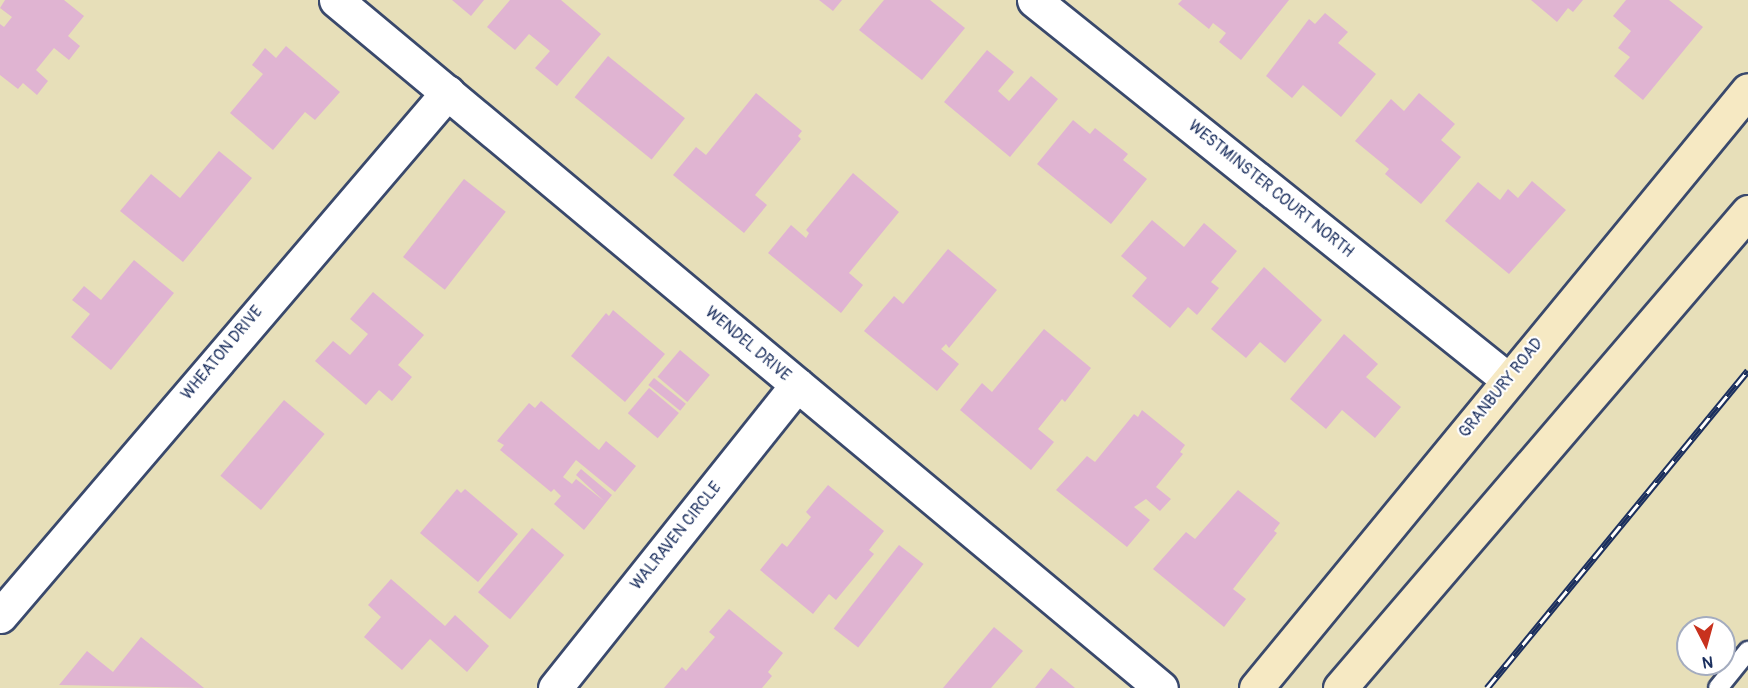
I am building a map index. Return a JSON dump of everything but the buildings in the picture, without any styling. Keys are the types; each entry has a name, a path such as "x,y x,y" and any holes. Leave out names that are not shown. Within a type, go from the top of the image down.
{"main road":[{"name":"GRANBURY ROAD","path":"1256,688 1748,90"},
{"path":"1340,688 1748,212"}],"street":[{"name":"WENDEL DRIVE","path":"336,0 1161,688"},
{"name":"WESTMINSTER COURT NORTH","path":"1034,0 1508,379"},
{"name":"WHEATON DRIVE","path":"0,616 448,92"},
{"name":"WALRAVEN CIRCLE","path":"555,688 796,385"}],"lane":[{"path":"1718,688 1748,651"}],"railway":[{"path":"1487,688 1748,370"}]}
